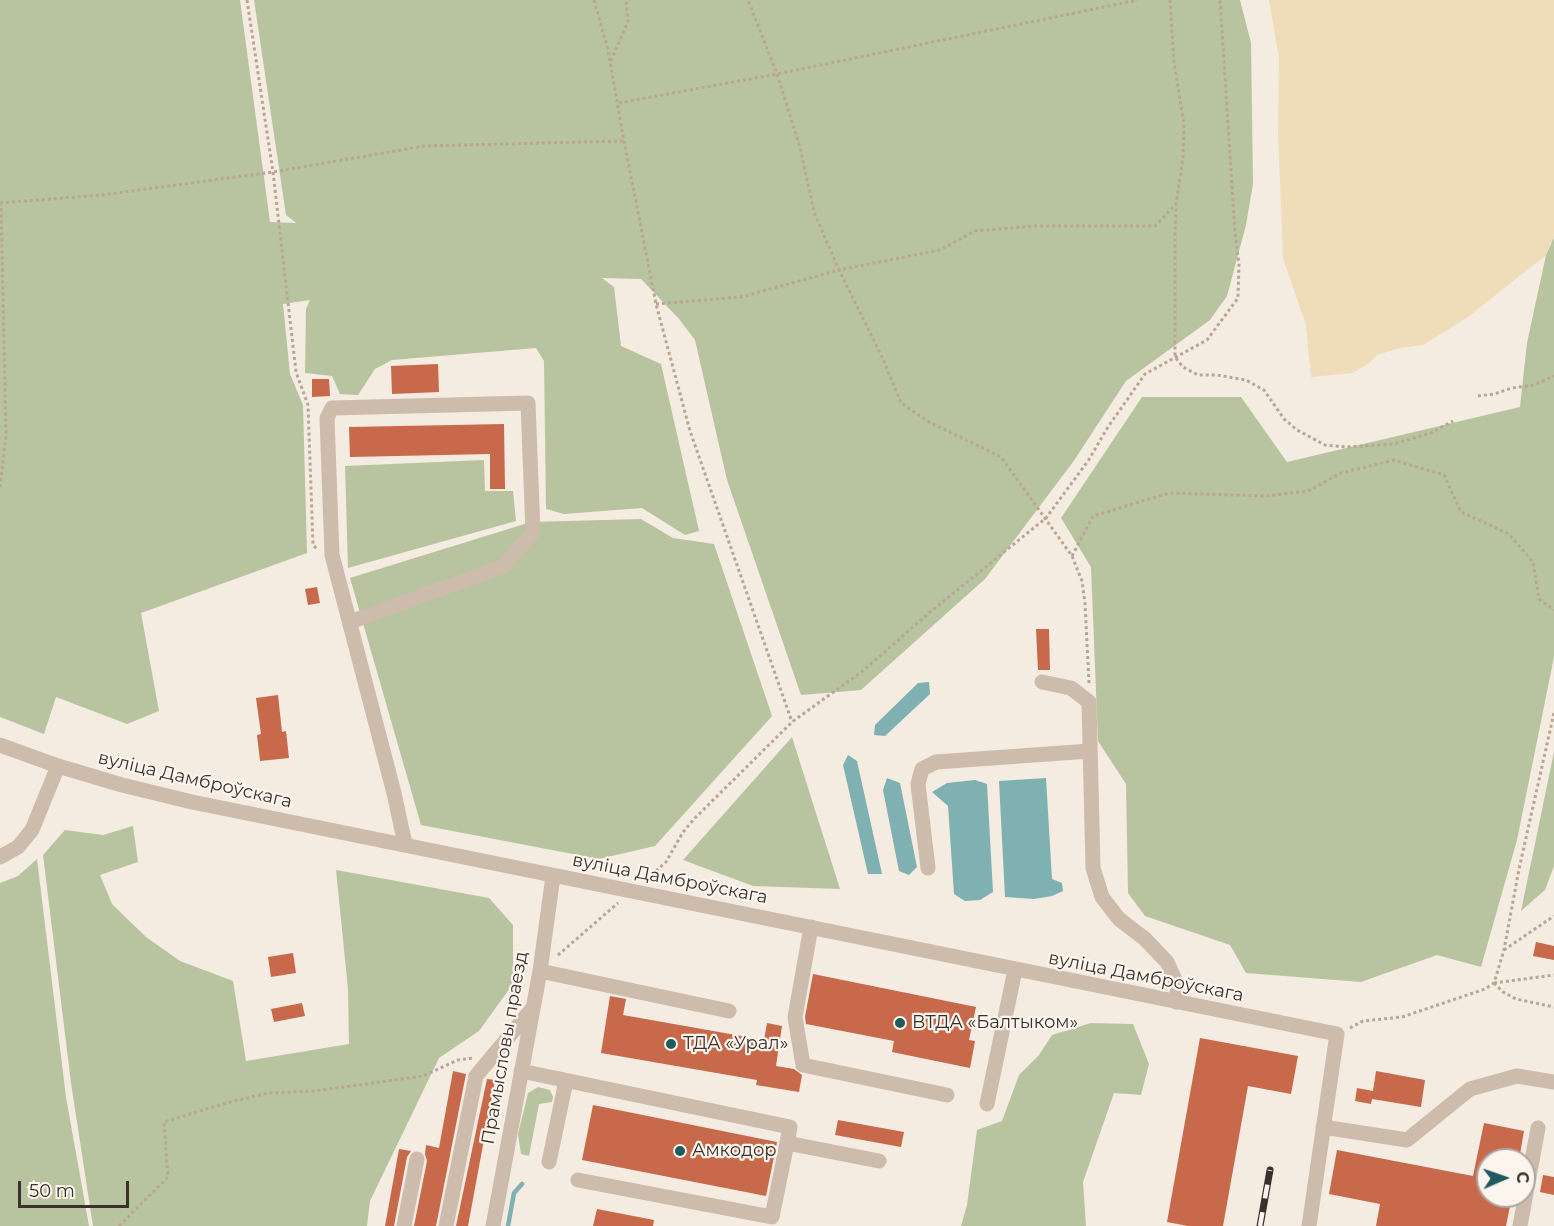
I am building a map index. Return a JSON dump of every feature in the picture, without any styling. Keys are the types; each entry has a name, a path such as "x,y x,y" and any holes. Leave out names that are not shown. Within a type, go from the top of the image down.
{"street":[{"path":"350,622 502,567 533,533 528,403 332,408 327,417 332,555 394,793 405,844"},
{"path":"1042,682 1071,688 1089,702 1093,868 1102,897 1119,919 1145,939 1167,962 1178,986 1176,1002"},
{"name":"вуліца Дамброўскага","path":"0,745 58,766 192,802 1337,1034"},
{"path":"928,868 918,784 922,769 936,762 1090,751"},
{"path":"0,857 18,847 32,830 58,766"},
{"name":"Прамысловы праезд","path":"493,1226 540,971 553,876"},
{"path":"811,927 795,1017 803,1065 947,1095"},
{"path":"987,1104 1016,970"},
{"path":"540,971 729,1011"},
{"path":"446,1226 476,1076 533,1008"},
{"path":"1309,1226 1337,1034"},
{"path":"522,1071 790,1128 772,1217 578,1180"},
{"path":"1323,1127 1407,1140 1470,1089 1517,1076 1554,1082"},
{"path":"549,1162 566,1081"},
{"path":"1520,1226 1538,1128"},
{"path":"787,1143 879,1161"},
{"path":"404,1226 417,1158"}],"path":[{"path":"247,0 273,172 296,372 308,405 313,545 332,555"},
{"path":"594,0 619,103 624,141 656,304 690,431 792,722"},
{"path":"610,61 628,21 626,0"},
{"path":"748,0 777,74 800,147 814,212 839,270 883,359 900,403 929,422 1001,457 1072,556 1082,581 1085,603 1089,702"},
{"path":"619,103 777,74 1138,0"},
{"path":"1170,0 1174,63 1184,124 1183,158 1176,204 1175,357 1183,367 1198,375 1217,375 1246,380 1264,390 1284,419 1297,430 1325,444 1346,447 1393,444 1431,433 1453,421"},
{"path":"540,971 666,862 683,832 694,819 792,722 864,670 928,613 1046,518 1088,461 1108,427 1145,374 1207,340 1238,298 1239,264 1220,0"},
{"path":"0,487 6,436 1,203 102,195 273,172 424,146 624,141"},
{"path":"656,304 741,297 839,270 940,250 975,231 1034,226 1155,226 1176,204"},
{"path":"1478,396 1512,388 1534,386 1554,376"},
{"path":"1072,556 1093,516 1169,493 1266,496 1308,491 1341,473 1394,460 1444,476 1461,512 1509,534 1533,562 1539,599 1554,610"},
{"path":"1494,983 1504,950 1519,869 1554,712"},
{"path":"1504,950 1554,916"},
{"path":"1337,1034 1363,1021 1402,1017 1485,989 1494,983 1554,975"},
{"path":"1494,983 1503,992 1516,999 1554,1007"},
{"path":"119,1226 168,1177 164,1122 268,1093 315,1091 423,1076 458,1059 493,1056"}],"green space":[{"path":"0,0 240,0 270,222 296,223 286,215 254,0 1240,0 1251,43 1253,184 1246,225 1227,296 1210,320 1126,381 1073,462 985,579 861,690 801,695 727,480 695,340 679,319 641,279 602,278 614,287 621,346 661,364 699,531 685,535 642,508 564,514 546,509 544,361 536,348 392,360 375,369 358,395 340,394 332,376 305,373 306,309 310,300 283,304 290,374 303,405 307,553 141,613 159,711 127,724 56,697 44,734 0,717"},
{"path":"1554,237 1554,657 1517,840 1481,967 1437,955 1361,982 1246,973 1230,945 1145,916 1128,893 1126,784 1098,741 1091,567 1061,518 1142,397 1241,397 1287,462 1520,407 1527,343 1546,255"},
{"path":"484,460 485,491 513,491 516,521 348,568 345,466"},
{"path":"641,519 673,538 714,544 772,716 655,846 599,859 421,825 350,578 531,522"},
{"path":"792,737 840,889 753,886 683,860"},
{"path":"1554,752 1554,866 1545,890 1521,911"},
{"path":"133,826 138,862 100,875 112,904 146,937 180,961 233,981 246,1061 349,1044 348,989 336,870 489,898 513,925 513,984 479,1031 439,1058 370,1201 367,1226 93,1226 71,1083 43,855 65,830 103,835"},
{"path":"37,859 66,1097 89,1226 0,1226 0,883 18,876"},
{"path":"1091,1023 1133,1024 1149,1064 1141,1095 1114,1093 1083,1182 1086,1226 961,1226 967,1205 977,1130 1002,1121 1019,1075 1039,1055 1052,1035"},
{"path":"538,1087 550,1090 553,1097 552,1102 539,1104 529,1156 521,1154 518,1134 528,1093"}],"sand":[{"path":"1269,0 1554,0 1554,237 1546,255 1468,317 1423,345 1400,348 1377,355 1353,373 1311,377 1306,325 1283,258 1278,131 1279,59"}],"water":[{"path":"929,682 930,694 885,736 874,735 875,725 918,683"},
{"path":"848,755 857,761 882,874 868,874 843,765"},
{"path":"887,778 900,783 917,867 909,875 899,871 883,790"},
{"path":"1046,778 1052,879 1062,883 1063,891 1052,896 1034,899 1005,897 999,781"},
{"path":"975,780 987,784 993,892 980,900 965,901 954,894 948,806 932,792 947,783"}],"building":[{"path":"438,364 439,392 392,394 391,366"},
{"path":"312,379 329,379 330,396 312,397"},
{"path":"504,424 505,489 490,489 490,454 350,457 349,427"},
{"path":"317,587 320,603 308,605 305,589"},
{"path":"1036,629 1049,629 1050,670 1038,670"},
{"path":"278,695 282,732 286,731 289,758 260,761 257,735 261,734 256,698"},
{"path":"1536,942 1554,946 1554,960 1533,956"},
{"path":"293,953 296,973 271,977 268,957"},
{"path":"813,974 976,1007 969,1040 975,1041 970,1068 892,1052 894,1041 806,1024 805,1017"},
{"name":"ТДА «Урал»","path":"610,996 626,999 623,1015 764,1040 767,1023 782,1026 776,1066 794,1069 802,1075 799,1092 756,1085 757,1080 601,1053"},
{"path":"302,1003 305,1016 274,1022 271,1009"},
{"path":"1200,1038 1298,1056 1291,1094 1248,1086 1223,1226 1188,1226 1167,1222"},
{"path":"453,1071 466,1074 436,1226 414,1226 427,1161 426,1145 439,1148"},
{"path":"1376,1071 1425,1080 1421,1107 1372,1099 1371,1104 1355,1101 1357,1088 1373,1091"},
{"path":"487,1079 495,1080 468,1226 456,1226"},
{"name":"Амкодор","path":"593,1105 777,1142 766,1196 582,1160"},
{"path":"838,1120 904,1132 901,1147 835,1135"},
{"path":"1484,1123 1524,1131 1521,1148 1479,1148"},
{"path":"399,1149 411,1151 407,1157 394,1226 385,1226"},
{"path":"1337,1150 1473,1176 1476,1162 1476,1208 1510,1208 1506,1226 1376,1226 1380,1204 1329,1194"},
{"path":"1543,1175 1554,1177 1554,1195 1540,1192"},
{"path":"597,1209 654,1220 653,1226 593,1226"}],"waterway":[{"path":"508,1226 514,1193 522,1184"}],"railway":[{"path":"1260,1226 1270,1170"}],"place":[{"name":"ВТДА «Балтыком»","path":"900,1023"},
{"name":"ТДА «Урал»","path":"671,1044"},
{"name":"Амкодор","path":"680,1151"}]}
